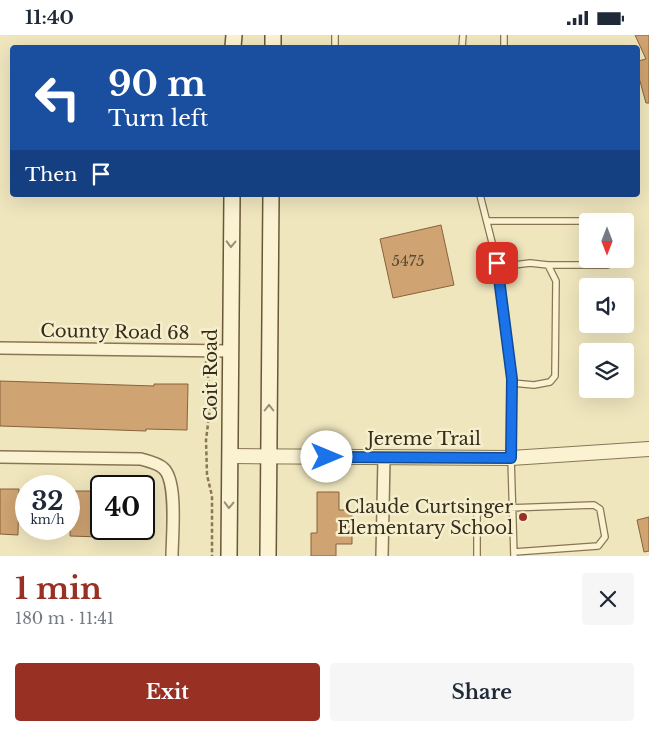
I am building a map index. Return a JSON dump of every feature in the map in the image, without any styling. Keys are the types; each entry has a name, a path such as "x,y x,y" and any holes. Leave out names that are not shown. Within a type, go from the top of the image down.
{"main road":[{"name":"Coit Road","path":"229,556 232,197"},
{"path":"268,556 271,197"}],"street":[{"name":"County Road 68","path":"0,348 230,351"},
{"name":"Jereme Trail","path":"230,456 511,458 649,449"},
{"path":"0,457 141,459 164,469 173,489 172,556"},
{"path":"382,556 384,458"}],"lane":[{"path":"478,556 477,515 482,509 512,508 594,505 600,509 605,537 598,546 514,554 512,508 511,458 512,383 498,267 481,197"},
{"path":"487,221 579,221"},
{"path":"498,267 530,263 579,265"},
{"path":"512,383 534,385 550,382 555,376 556,281 548,265"}],"path":[{"path":"206,368 211,400 206,440 207,475 212,496 212,556"}],"building":[{"path":"635,35 649,35 649,103 646,103 640,81 640,60 646,59"},
{"path":"441,225 454,285 393,298 380,239"},
{"path":"0,381 154,386 154,384 188,384 187,430 146,429 146,431 0,426"},
{"path":"0,489 15,489 15,535 0,534"},
{"path":"80,491 90,491 90,537 80,536"},
{"path":"317,492 339,492 339,510 352,510 352,544 336,544 336,556 311,556 311,533 317,533"},
{"path":"649,517 649,551 644,552 637,520"}],"place":[{"name":"Claude Curtsinger Elementary School","path":"523,517"}],"route":[{"path":"327,457 511,458 512,379 497,263"}]}
